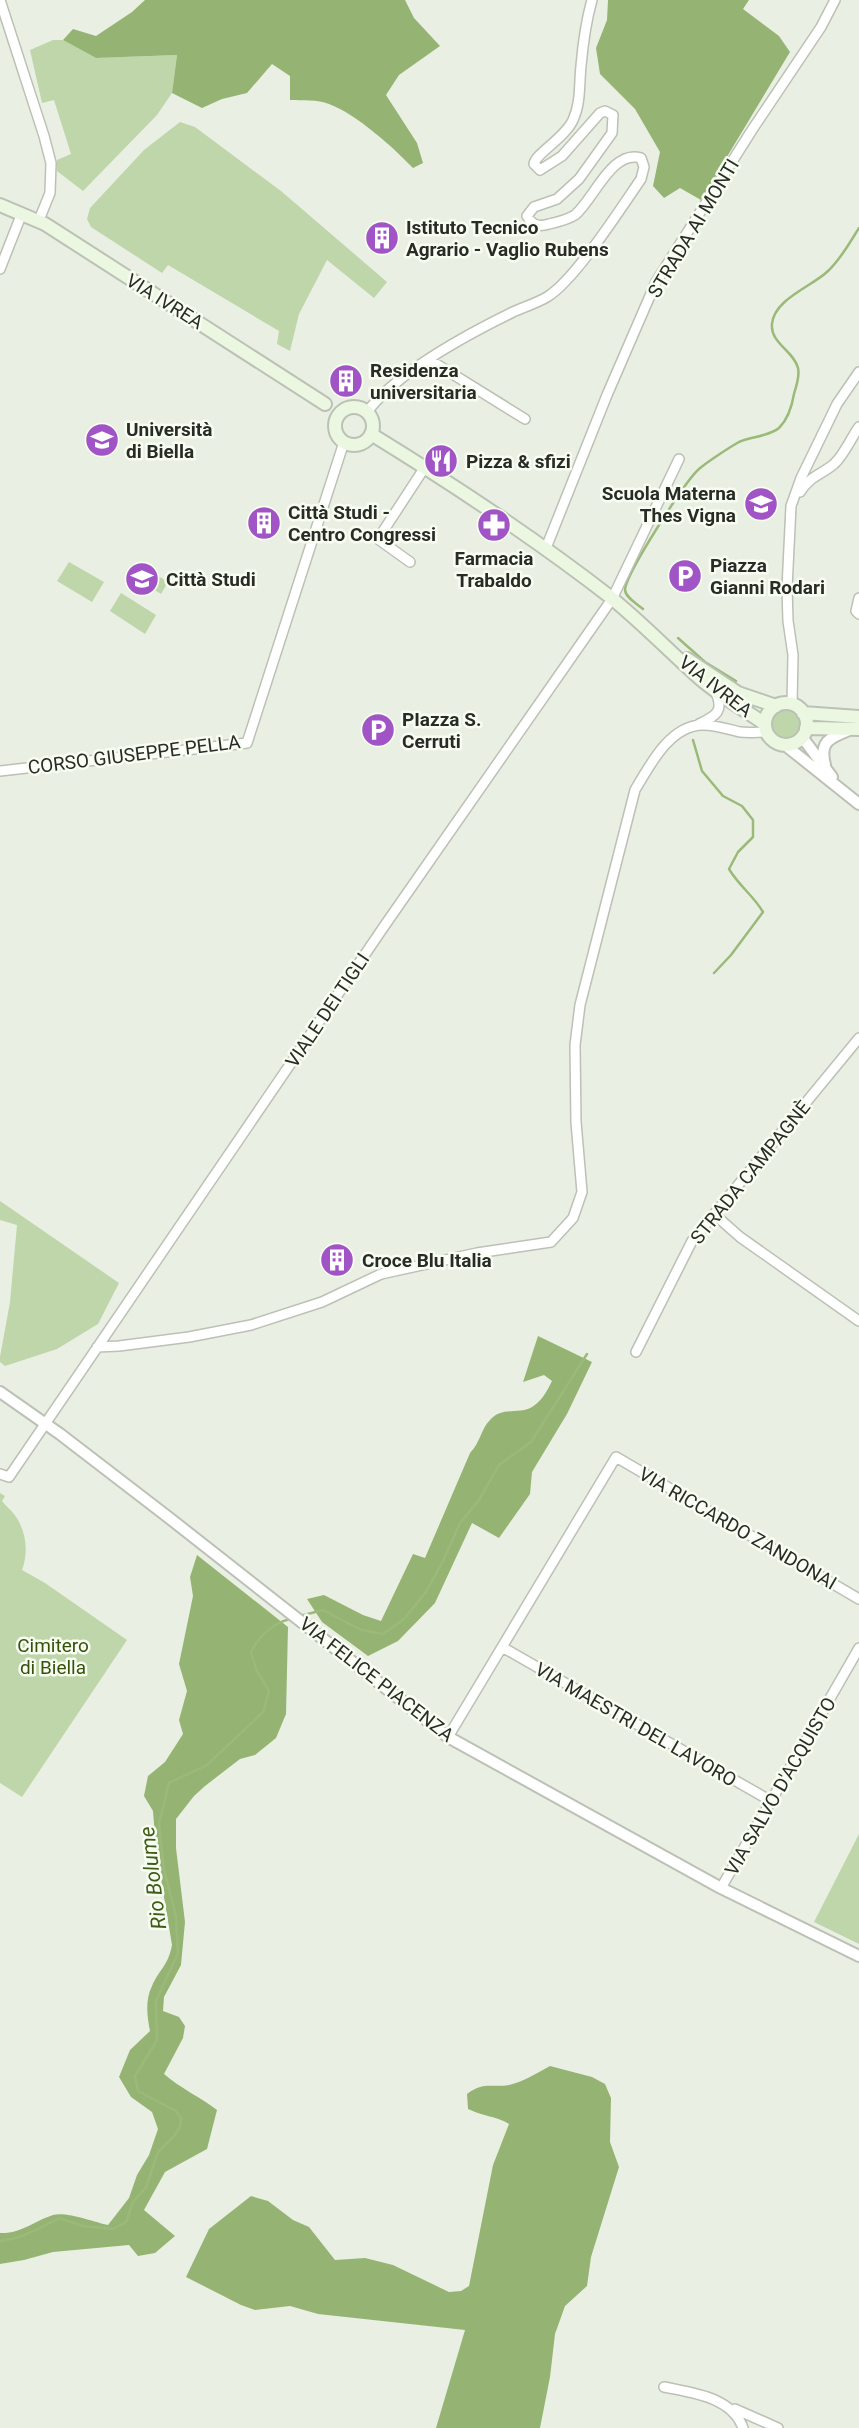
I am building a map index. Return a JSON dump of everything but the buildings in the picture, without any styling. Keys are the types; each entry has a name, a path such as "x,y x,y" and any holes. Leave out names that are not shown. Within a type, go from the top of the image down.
{"main road":[{"name":"VIA IVREA","path":"0,205 39,220 331,408"},
{"path":"331,408 362,408 367,412 373,422 371,435 356,445 344,442 339,437 331,408"},
{"name":"VIA IVREA","path":"371,435 497,513 546,548 612,599 697,676 766,728"},
{"name":"VIA IVREA","path":"668,648 738,693 776,706"},
{"path":"803,713 804,732 798,741 785,744 775,741 766,728 770,710 776,706 792,704 803,713 859,717"},
{"path":"804,732 854,729"}],"street":[{"path":"0,0 51,163 50,193 39,220"},
{"path":"367,412 398,381 430,360 472,334 548,296 575,270 641,179 643,162 641,158 630,156 619,161 574,215 541,226 534,225 527,216 534,208 557,199 569,190 612,133 613,115 605,111 600,113 562,156 540,170 534,164 534,159 539,154 564,136 578,109 586,23 592,0"},
{"name":"STRADA AI MONTI","path":"546,548 656,282 821,27 835,0"},
{"path":"0,269 22,213"},
{"path":"430,360 525,419"},
{"path":"792,704 793,655 787,588 791,506 801,478 836,404 859,372"},
{"path":"791,506 805,483 834,464 859,427"},
{"name":"CORSO GIUSEPPE PELLA","path":"0,771 247,743 344,442"},
{"path":"612,599 679,459"},
{"path":"410,562 378,539 425,467"},
{"path":"859,598 856,611 859,614"},
{"name":"VIALE DEI TIGLI","path":"0,1474 9,1477 385,925 612,599"},
{"path":"97,1347 190,1338 251,1325 322,1302 381,1274 477,1253 551,1242 573,1218 582,1192 576,1122 575,1045 580,1004 635,790 654,758 669,741 713,718 720,701 715,690"},
{"path":"695,726 705,725 744,732 766,728"},
{"path":"827,771 822,753 825,745 832,736 854,729"},
{"path":"804,732 827,771 855,801"},
{"path":"785,744 855,801"},
{"name":"STRADA CAMPAGNÈ","path":"636,1352 692,1241 859,1038"},
{"path":"714,1214 740,1237 859,1321"},
{"name":"VIA FELICE PIACENZA","path":"0,1392 46,1424 288,1610 448,1737 721,1888 859,1955"},
{"name":"VIA RICCARDO ZANDONAI","path":"502,1647 616,1457 859,1599"},
{"path":"448,1737 502,1647"},
{"name":"VIA MAESTRI DEL LAVORO","path":"502,1647 771,1801"},
{"name":"VIA SALVO D'ACQUISTO","path":"721,1888 859,1648"},
{"path":"664,2387 704,2397 778,2428"},
{"path":"732,2408 739,2415 743,2428"}],"green space":[{"path":"145,0 405,0 414,18 440,46 399,75 386,95 417,143 423,163 413,168 374,132 340,109 320,101 290,100 290,76 272,64 247,93 222,99 202,108 172,93 177,55 96,58 63,40 73,29 96,36"},
{"path":"608,0 749,0 743,9 779,36 790,52 701,200 680,188 664,198 653,186 660,152 635,109 600,74 596,48 607,20"},
{"path":"53,40 63,40 96,58 177,55 172,93 157,115 83,191 57,171 57,160 71,154 54,100 42,103 30,50"},
{"path":"180,122 195,127 281,191 387,282 374,298 327,260 299,314 290,351 277,344 279,331 168,265 162,273 91,227 87,219 90,208 144,150"},
{"path":"69,562 104,582 92,602 57,581"},
{"path":"145,568 168,582 161,594 138,579"},
{"path":"121,593 156,615 145,634 110,611"},
{"path":"786,708 797,712 801,723 797,734 786,738 775,734 771,723 775,712"},
{"path":"0,1201 119,1283 98,1324 57,1349 5,1366 0,1362 0,1357 10,1302 17,1225 0,1220"},
{"path":"538,1336 592,1362 567,1414 532,1472 530,1494 499,1538 472,1523 435,1603 398,1641 368,1656 322,1622 307,1599 324,1595 381,1621 413,1554 425,1558 470,1453 487,1424 500,1413 532,1407 541,1399 552,1381 544,1375 523,1382"},
{"name":"Cimitero di Biella","path":"0,1493 5,1496 2,1501 18,1520 24,1534 26,1548 22,1570 127,1640 22,1797 0,1783"},
{"path":"197,1555 288,1627 286,1714 276,1738 255,1755 240,1759 205,1786 176,1819 176,1848 185,1922 181,1965 164,1997 163,2011 179,2017 185,2026 183,2038 164,2074 217,2110 207,2149 165,2172 144,2210 175,2236 155,2253 138,2256 129,2245 53,2252 0,2264 0,2233 27,2227 58,2214 108,2225 129,2198 158,2129 152,2112 131,2097 119,2077 130,2050 150,2031 148,1997 172,1945 156,1849 153,1811 144,1796 148,1776 165,1762 183,1734 179,1720 187,1691 179,1664 193,1596 190,1577"},
{"path":"859,1834 859,1944 814,1922"},
{"path":"550,2066 592,2077 605,2084 611,2098 610,2142 619,2167 591,2257 587,2286 565,2306 555,2334 540,2428 436,2428 465,2330 318,2314 290,2306 255,2310 186,2277 209,2229 251,2196 268,2201 293,2220 309,2227 335,2260 365,2258 393,2265 449,2292 461,2291 469,2286 493,2165 509,2124 468,2109 467,2094 483,2086 514,2084"}],"waterway":[{"name":"Rio Bolume","path":"643,609 632,601 625,590 635,566 682,490 699,469 739,442 775,431 789,412 798,381 798,368 772,331 774,315 787,300 833,266 859,228"},
{"name":"Rio Bolume","path":"678,638 705,662 736,681"},
{"name":"Rio Bolume","path":"693,740 702,771 723,796 742,806 753,820 753,837 738,852 729,869 763,912 714,973"},
{"name":"Rio Bolume","path":"300,1616 323,1610 361,1630 383,1634 404,1619 426,1592 460,1523 479,1500 499,1465 531,1442 587,1354"},
{"name":"Rio Bolume","path":"0,2241 23,2235 59,2218 83,2226 113,2229 126,2222 133,2202 146,2187 158,2152 180,2127 181,2118 176,2111 138,2091 135,2076 157,2040 156,2001 178,1953 176,1916 164,1870 159,1824 169,1783 207,1765 263,1712 269,1691 256,1669 251,1652 267,1631 290,1619"}],"place":[{"name":"Istituto Tecnico Agrario - Vaglio Rubens","path":"382,238"},
{"name":"Residenza universitaria","path":"346,381"},
{"name":"Università di Biella","path":"102,440"},
{"name":"Pizza & sfizi","path":"441,461"},
{"name":"Scuola Materna Thes Vigna","path":"761,504"},
{"name":"Città Studi - Centro Congressi","path":"264,523"},
{"name":"Farmacia Trabaldo","path":"494,525"},
{"name":"Piazza Gianni Rodari","path":"685,576"},
{"name":"Città Studi","path":"142,579"},
{"name":"PIazza S. Cerruti","path":"378,730"},
{"name":"Croce Blu Italia","path":"337,1260"}]}
